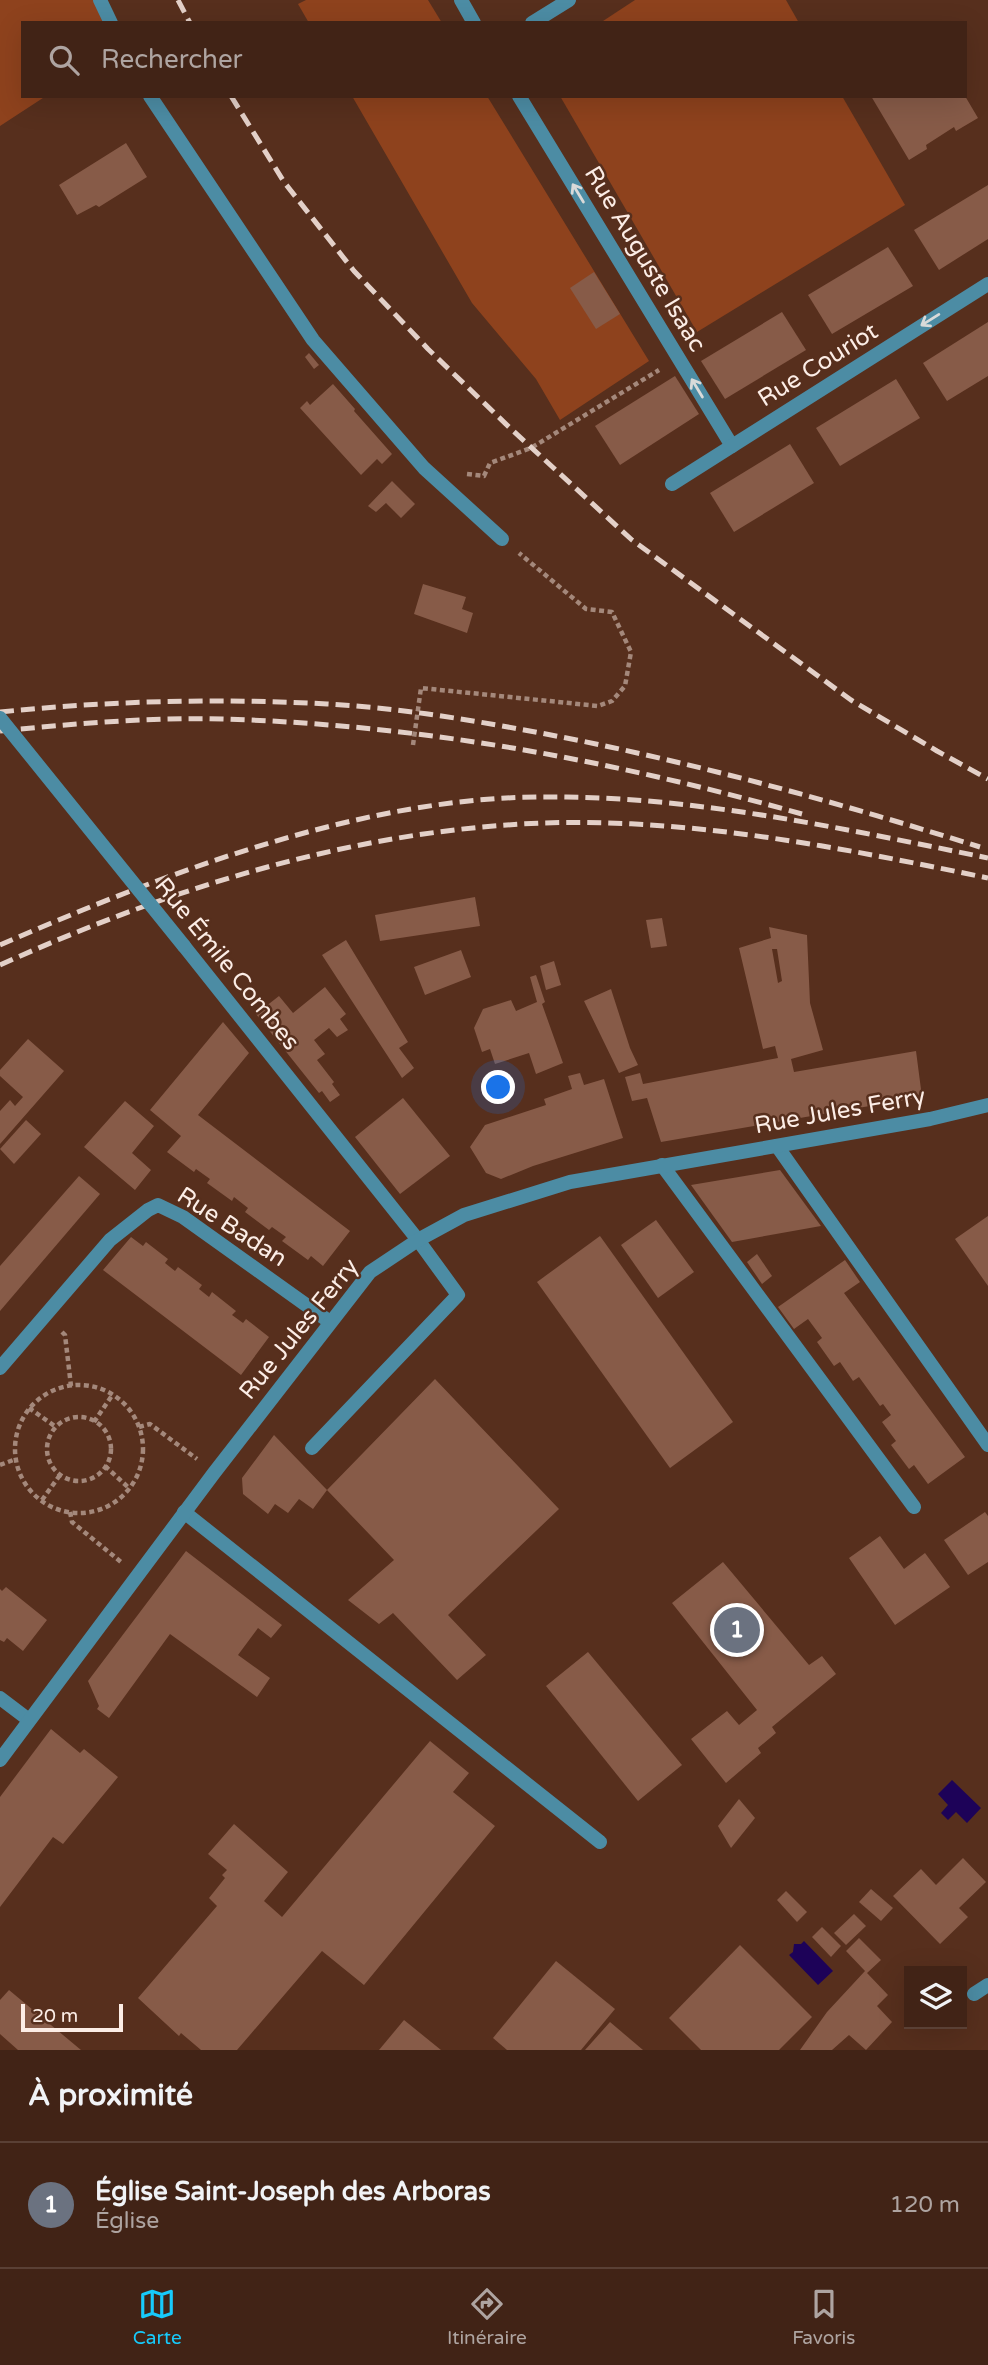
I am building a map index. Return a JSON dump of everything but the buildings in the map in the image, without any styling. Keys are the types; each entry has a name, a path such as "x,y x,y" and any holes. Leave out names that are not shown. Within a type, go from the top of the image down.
{"street":[{"path":"100,0 110,21"},
{"path":"461,0 473,21"},
{"path":"535,21 569,0"},
{"path":"151,98 313,340 424,468 502,539"},
{"name":"Rue Auguste Isaac","path":"520,98 732,446"},
{"name":"Rue Couriot","path":"672,484 988,284"},
{"name":"Rue Émile Combes","path":"0,718 418,1240 458,1295 312,1448"},
{"name":"Rue Jules Ferry","path":"0,1760 214,1473 370,1272 418,1240 464,1215 570,1182 930,1119 988,1105"},
{"path":"777,1146 988,1445"},
{"path":"662,1165 914,1507"},
{"name":"Rue Badan","path":"0,1368 110,1240 158,1205 183,1217 330,1322"},
{"path":"184,1513 600,1842"},
{"path":"0,1698 29,1720"},
{"path":"974,1994 988,1985"}],"path":[{"path":"424,468 484,477 490,463 531,448 678,357"},
{"path":"413,746 421,688 598,706 612,701 625,685 631,652 612,612 586,609 502,539"},
{"path":"46,1315 65,1335 71,1386"},
{"path":"94,1386 113,1394 125,1404 142,1436 144,1455 131,1489 117,1502 101,1510 82,1514 70,1513 46,1504 32,1493 21,1477 16,1460 15,1441 20,1423 29,1408 42,1396 58,1388 94,1386"},
{"path":"94,1422 113,1394"},
{"path":"29,1408 55,1427"},
{"path":"76,1417 94,1422 110,1441 110,1452 99,1474 87,1480 72,1481 60,1475 50,1464 47,1450 49,1436 55,1427 65,1420 76,1417"},
{"path":"139,1427 150,1424 214,1473"},
{"path":"0,1465 16,1460"},
{"path":"104,1466 131,1489"},
{"path":"42,1500 60,1475"},
{"path":"70,1513 72,1522 122,1563 109,1581 124,1593"}],"shaded area":[{"path":"0,0 100,0 110,21 21,21 21,98 43,98 0,126"},
{"path":"306,0 428,0 441,21 308,21 298,4"},
{"path":"635,0 786,0 798,21 603,21"},
{"path":"353,98 488,98 649,361 560,420 536,379 472,303"},
{"path":"561,98 843,98 905,205 697,332"},
{"path":"952,1780 981,1808 967,1823 956,1812 948,1820 941,1813 948,1805 938,1794"},
{"path":"804,1941 833,1971 818,1985 789,1955 793,1952 794,1944"}],"railway":[{"path":"178,0 189,21"},
{"path":"232,98 284,182 354,271 428,349 632,540 851,700 988,779"},
{"path":"0,712 122,703 245,701 355,706 440,716 606,746 714,771 980,847"},
{"path":"0,731 167,719 223,719 371,729 516,748 587,762 659,777 802,814"},
{"path":"0,945 183,871 312,831 377,815 442,804 506,798 567,797 688,805 809,823 988,858"},
{"path":"0,965 130,911 265,868 402,837 472,828 543,823 599,823 711,830 823,846 988,878"}],"place":[{"name":"Église Saint-Joseph des Arboras","path":"737,1630"}]}
